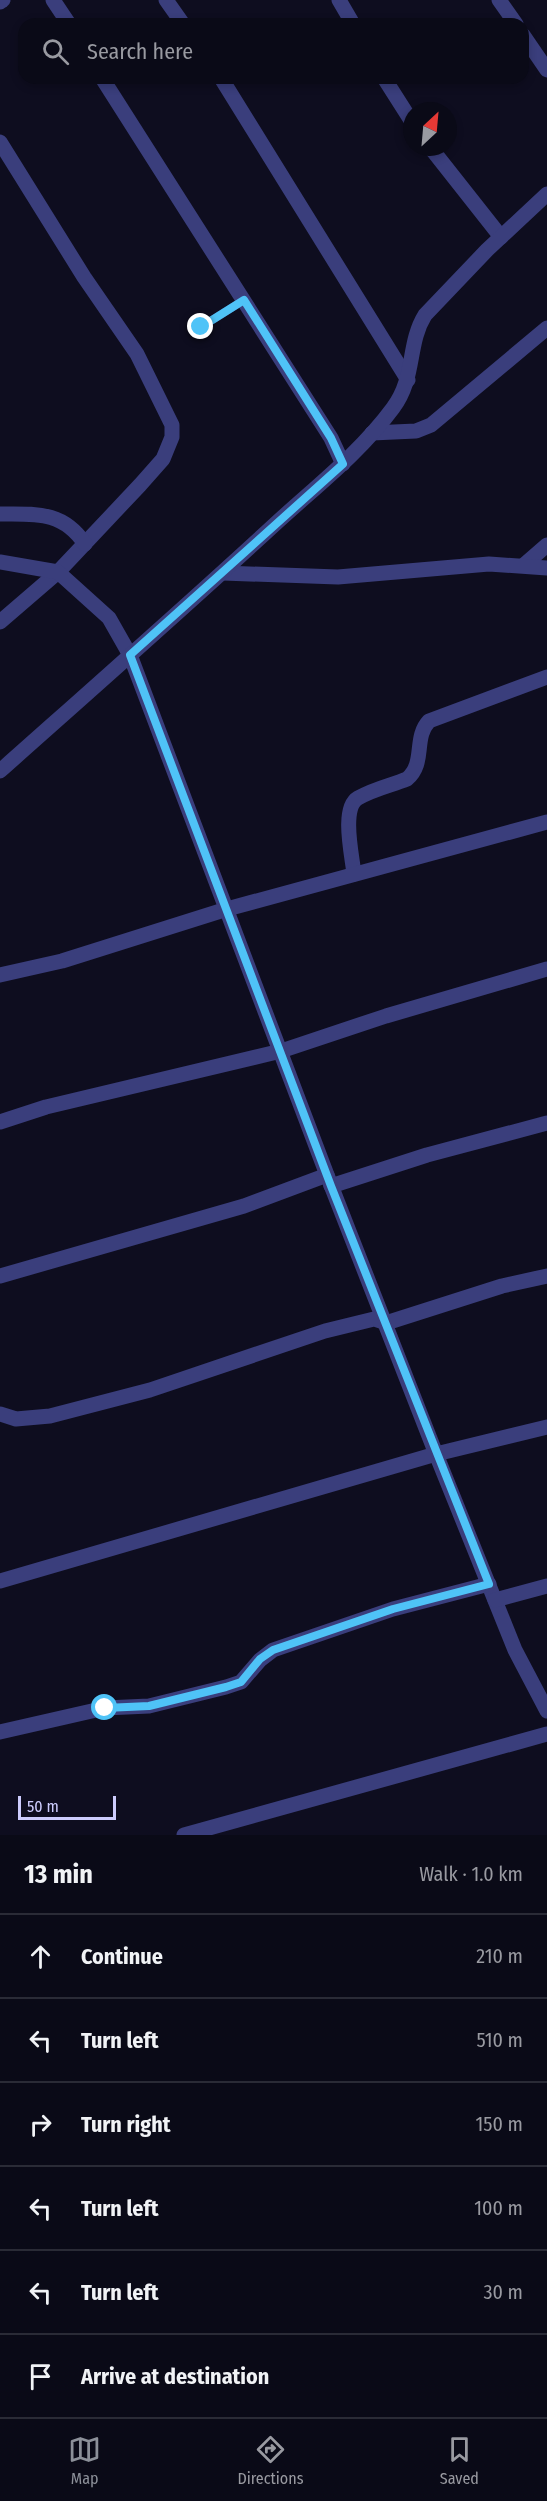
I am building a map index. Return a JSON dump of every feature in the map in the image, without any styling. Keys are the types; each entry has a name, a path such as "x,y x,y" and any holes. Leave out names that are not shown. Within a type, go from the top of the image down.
{"street":[{"path":"53,0 65,18"},
{"path":"166,0 179,18"},
{"path":"339,0 350,18"},
{"path":"500,0 512,18"},
{"path":"529,44 547,70"},
{"path":"106,84 331,438 343,464"},
{"path":"225,84 408,380"},
{"path":"388,84 403,108"},
{"path":"0,142 84,277 137,354 172,425 172,437 163,459 58,572 0,622"},
{"path":"437,156 501,237"},
{"path":"0,771 343,464 393,408 408,380 416,336 425,315 501,237 547,194"},
{"path":"372,433 416,431 431,425 547,328"},
{"path":"0,514 23,514 59,519 74,530 85,544"},
{"path":"524,565 547,545"},
{"path":"0,562 58,572 109,618 130,655 329,1180 436,1454 515,1650 547,1711"},
{"path":"223,573 338,577 460,565 524,565 547,568"},
{"path":"354,874 348,813 352,803 359,797 407,779 414,774 419,757 419,735 429,721 547,677"},
{"path":"0,975 62,961 227,909 547,822"},
{"path":"0,1122 46,1107 280,1051 386,1016 547,969"},
{"path":"0,1276 329,1180 547,1123"},
{"path":"0,1414 16,1419 50,1416 150,1390 325,1331 374,1319 386,1323 502,1286 547,1276"},
{"path":"0,1581 436,1454 547,1427"},
{"path":"0,1732 105,1708 149,1706 226,1687 241,1682 260,1659 273,1650 393,1609 489,1584"},
{"path":"495,1600 547,1586"},
{"path":"183,1835 547,1734"}],"lane":[{"path":"201,327 244,300"}],"route":[{"path":"105,1708 149,1706 226,1687 241,1682 260,1659 273,1650 393,1609 489,1584 331,1186 130,655 343,464 331,438 244,300 201,327"}]}
